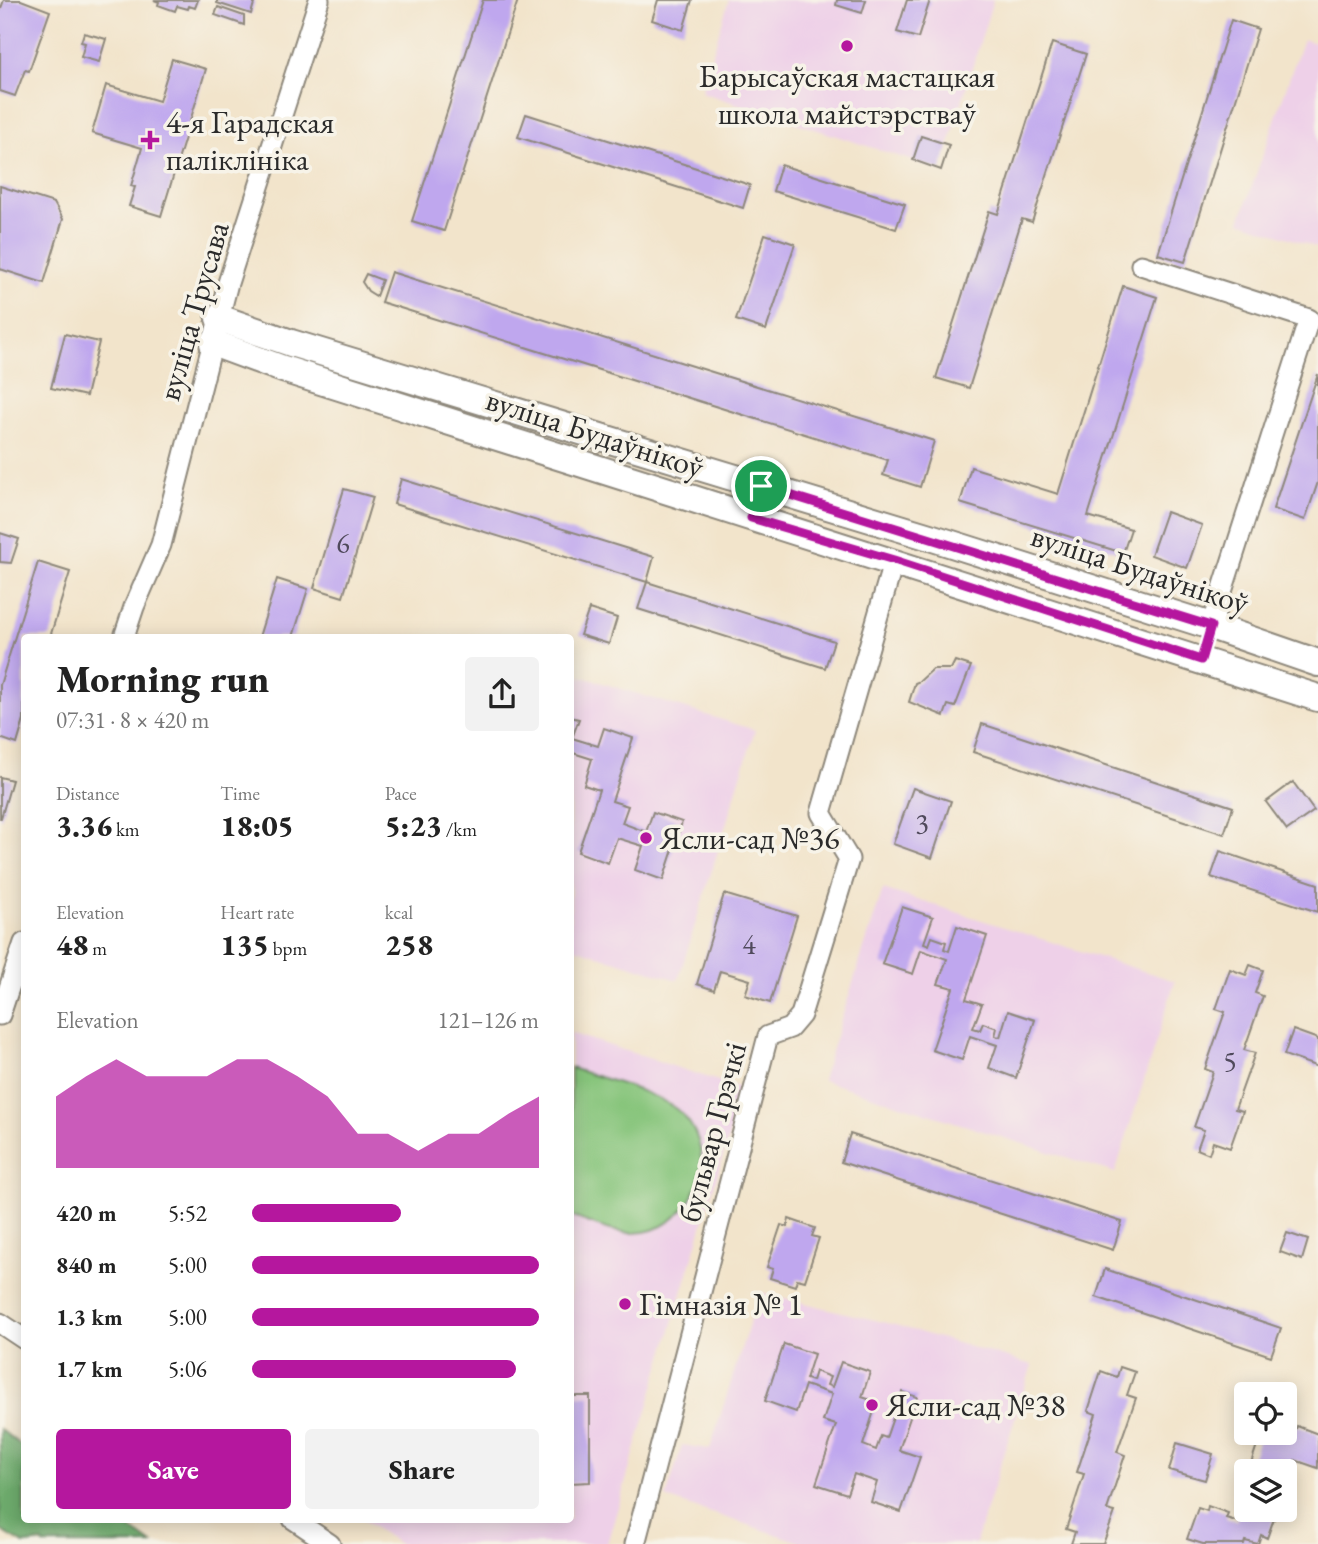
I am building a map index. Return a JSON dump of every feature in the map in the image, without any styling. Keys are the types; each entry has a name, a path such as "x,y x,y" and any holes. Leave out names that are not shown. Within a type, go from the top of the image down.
{"street":[{"name":"вуліца Трусава","path":"125,634 161,545 229,283 319,0"},
{"path":"1141,265 1309,319 1201,660"},
{"name":"вуліца Будаўнікоў","path":"216,331 291,343 1211,626 1318,663"},
{"name":"вуліца Будаўнікоў","path":"216,331 283,369 751,518 894,560 1318,698"},
{"path":"751,518 761,486"},
{"name":"бульвар Грэчкі","path":"635,1544 768,1036 790,1028 801,1015 849,859 821,813 894,560"},
{"path":"0,1016 21,952"},
{"path":"0,1323 21,1337"},
{"path":"299,1523 330,1544"}],"shaded area":[{"name":"Барысаўская мастацкая школа майстэрстваў","path":"729,0 993,0 941,170 701,92"},
{"path":"1303,39 1318,44 1318,248 1240,221"},
{"name":"Ясли-сад №36","path":"574,674 755,730 678,980 574,948"},
{"path":"883,889 1175,981 1115,1173 822,1080"},
{"name":"Гімназія № 1","path":"574,1034 743,1089 607,1544 399,1544 368,1523 574,1523"},
{"name":"Ясли-сад №38","path":"759,1292 895,1325 1032,1365 975,1544 806,1544 666,1498 682,1445 710,1449"}],"green space":[{"path":"574,1069 646,1093 673,1107 683,1115 695,1133 701,1152 695,1190 685,1207 671,1220 653,1229 633,1233 609,1229 574,1217"},
{"path":"0,1429 21,1446 21,1523 123,1523 152,1544 24,1544 0,1530"}],"building":[{"path":"4,0 21,0 50,11 29,71 25,70 15,96 0,91 0,11"},
{"path":"154,0 198,0 195,8 177,6 175,11 158,5 159,2"},
{"path":"217,0 255,0 251,14 217,3"},
{"path":"483,0 518,0 444,231 412,221"},
{"path":"658,0 692,0 683,30 652,20"},
{"path":"837,0 866,0 862,13 836,5"},
{"path":"907,0 930,0 918,38 897,32"},
{"path":"218,7 244,16 244,25 215,15"},
{"path":"1231,20 1258,29 1185,262 1158,254"},
{"path":"84,33 106,39 99,62 81,57 85,43 81,42"},
{"path":"1052,43 1086,54 1032,222 1022,219 969,388 936,378 989,211 998,214"},
{"name":"4-я Гарадская паліклініка","path":"172,59 206,69 161,216 129,206 135,187 131,186 142,148 92,133 106,85 159,101"},
{"path":"526,114 750,185 743,208 518,137"},
{"path":"921,136 949,145 941,170 913,160"},
{"path":"781,165 905,204 896,229 773,191"},
{"path":"0,186 54,203 63,219 44,283 0,269"},
{"path":"765,234 795,244 766,330 736,320"},
{"path":"391,272 934,441 920,487 883,475 888,460 381,302"},
{"path":"366,274 382,280 376,296 368,291 362,282"},
{"path":"1123,286 1157,297 1088,516 1131,529 1123,553 960,503 971,467 1058,494"},
{"path":"65,334 99,342 86,396 51,388"},
{"path":"1318,374 1318,482 1305,520 1273,509"},
{"path":"401,479 654,557 647,582 394,504"},
{"path":"344,489 373,497 343,597 314,588"},
{"path":"1166,512 1202,525 1187,568 1151,555"},
{"path":"0,533 19,539 11,563 0,562"},
{"path":"38,562 70,572 51,634 21,634 21,730 17,744 0,738 0,685"},
{"path":"277,579 308,589 294,634 260,634"},
{"path":"647,582 834,641 825,668 638,609"},
{"path":"589,609 617,618 609,644 580,635"},
{"path":"955,661 971,666 955,707 948,705 944,716 909,702 915,683 933,669 951,669"},
{"path":"574,718 579,719 574,733"},
{"path":"982,724 1233,807 1224,834 973,752"},
{"path":"604,728 633,738 612,801 628,806 622,823 646,832 653,812 682,822 663,880 635,870 643,846 617,838 608,863 578,852 599,790 584,785 592,759 574,753 574,739 598,746"},
{"path":"0,777 12,780 1,818 0,818"},
{"path":"1293,782 1314,811 1287,830 1266,802"},
{"path":"913,788 951,801 932,858 893,844"},
{"path":"1220,851 1318,884 1318,912 1211,877"},
{"path":"724,894 797,916 770,1003 745,995 750,980 720,971 714,990 697,984"},
{"path":"902,907 933,917 924,943 929,945 932,937 946,942 944,949 949,951 957,926 987,936 966,999 982,1004 973,1028 980,1030 983,1023 997,1028 995,1036 1000,1037 1008,1011 1035,1020 1016,1078 989,1068 997,1045 970,1036 962,1060 932,1050 953,988 938,984 947,959 921,950 913,974 882,964"},
{"path":"1250,965 1263,970 1255,993 1263,996 1244,1050 1255,1053 1235,1109 1243,1111 1230,1148 1213,1142 1209,1154 1197,1149 1204,1130 1194,1127 1213,1072 1205,1069 1225,1012 1216,1009 1230,969 1246,975"},
{"path":"1293,1030 1318,1039 1318,1067 1284,1055"},
{"path":"850,1134 1122,1222 1113,1250 841,1162"},
{"path":"789,1219 815,1228 812,1236 819,1238 805,1281 797,1279 795,1286 770,1278 773,1269 767,1267 781,1225 787,1227"},
{"path":"1287,1233 1308,1240 1302,1260 1280,1252"},
{"path":"1105,1269 1281,1328 1271,1356 1096,1297"},
{"path":"784,1344 814,1354 806,1379 812,1381 815,1371 830,1377 827,1385 832,1387 841,1362 870,1372 862,1397 877,1402 863,1445 876,1450 881,1436 886,1438 902,1392 917,1397 899,1450 920,1457 901,1512 871,1502 877,1482 854,1474 847,1494 816,1484 836,1425 823,1421 832,1394 805,1385 796,1412 765,1401"},
{"path":"1120,1367 1135,1372 1127,1395 1136,1398 1117,1452 1125,1455 1107,1510 1115,1512 1103,1544 1071,1544 1075,1532 1066,1529 1084,1474 1077,1472 1096,1414 1088,1411 1101,1371 1117,1377"},
{"path":"574,1396 590,1396 590,1482 574,1483"},
{"path":"1297,1426 1318,1434 1318,1468 1297,1459 1252,1459 1257,1445 1297,1445"},
{"path":"1177,1443 1213,1454 1205,1480 1169,1470"},
{"path":"1208,1506 1228,1513 1226,1518 1234,1522 1273,1522 1267,1538 1261,1535 1258,1544 1245,1541 1244,1544 1203,1544 1187,1539 1198,1508 1207,1511"}],"place":[{"name":"Барысаўская мастацкая школа майстэрстваў","path":"847,46"},
{"name":"4-я Гарадская паліклініка","path":"150,140"},
{"name":"Ясли-сад №36","path":"646,838"},
{"name":"Гімназія № 1","path":"625,1304"},
{"name":"Ясли-сад №38","path":"872,1405"}],"route":[{"path":"761,486 1211,626 1201,660 894,560 751,518 761,486"}]}
